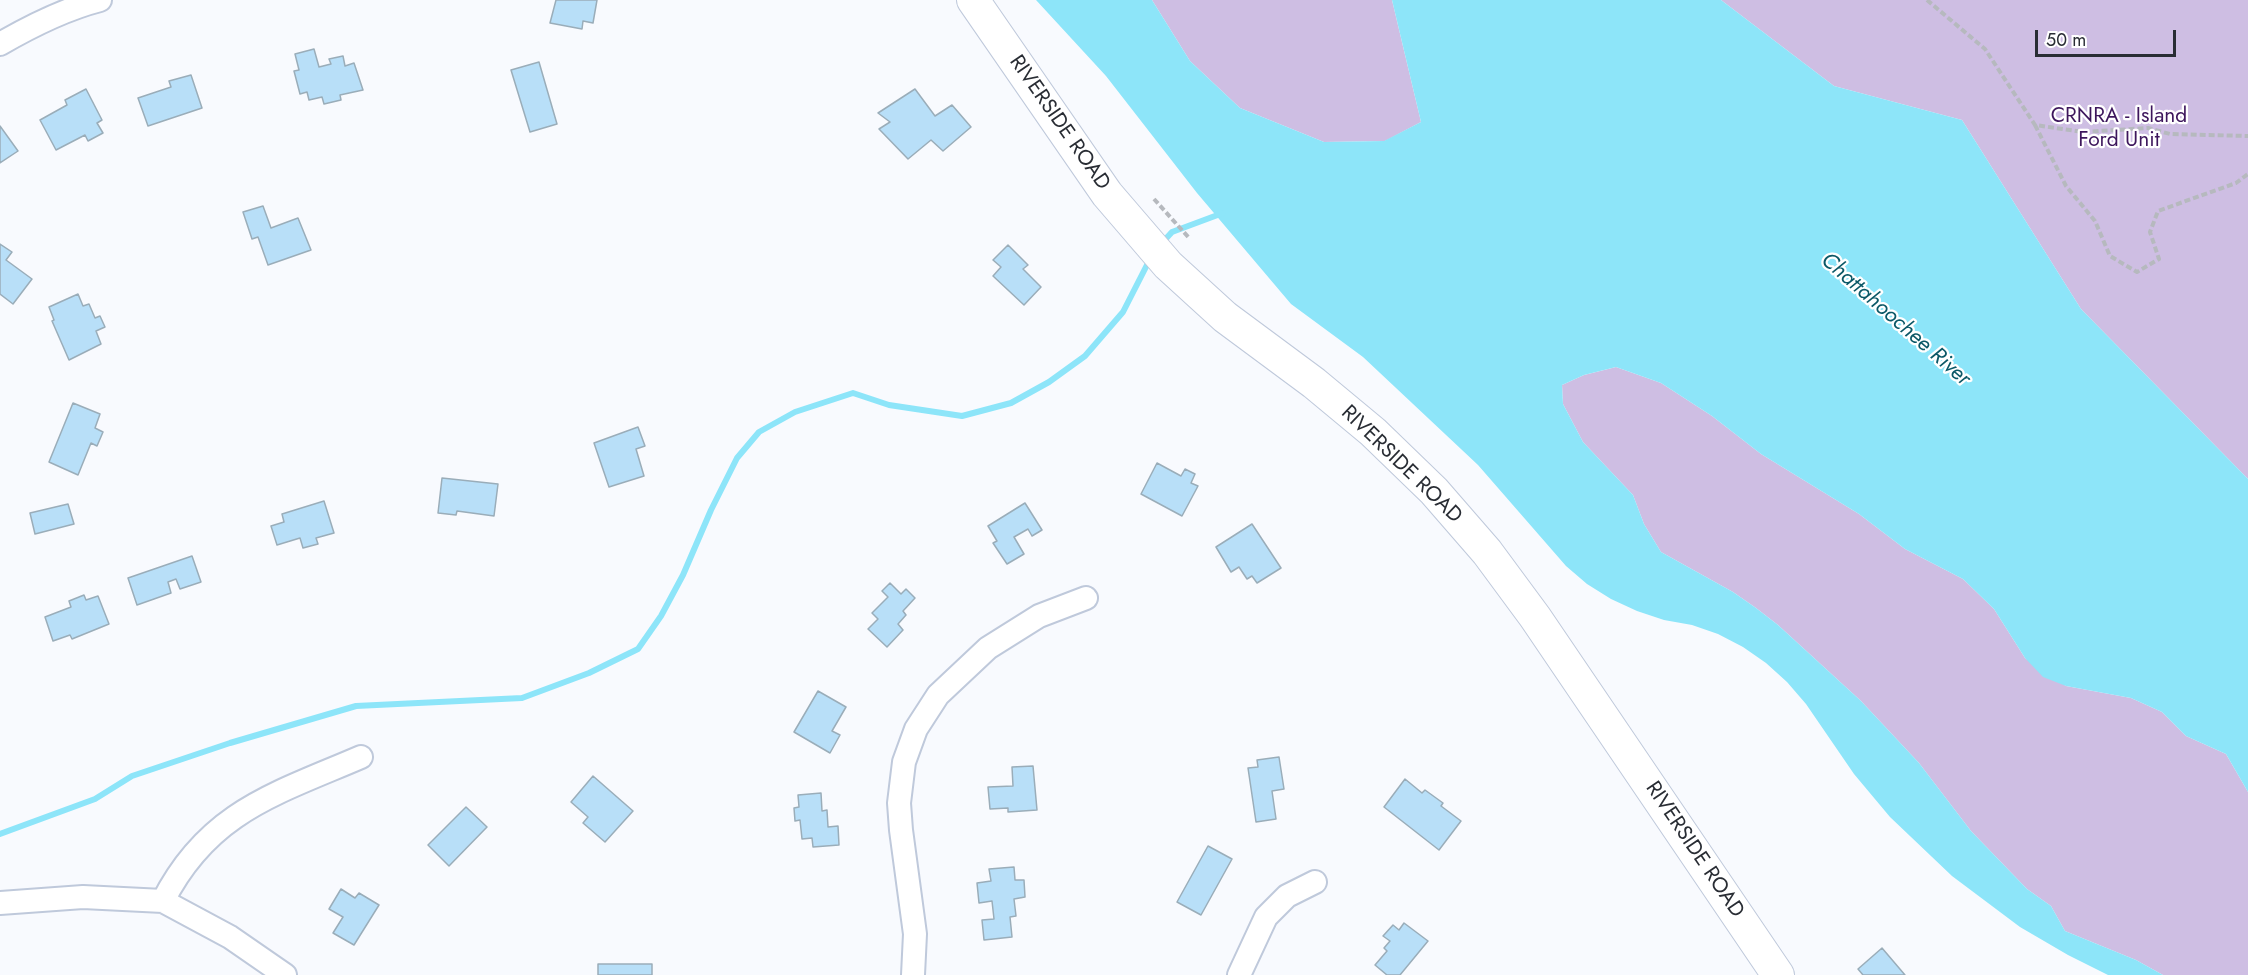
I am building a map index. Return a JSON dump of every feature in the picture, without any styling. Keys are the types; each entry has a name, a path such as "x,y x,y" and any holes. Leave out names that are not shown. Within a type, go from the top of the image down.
{"street":[{"path":"0,44 83,4 100,0"},
{"name":"RIVERSIDE ROAD","path":"973,0 1107,194 1168,265 1225,317 1314,383 1373,432 1434,491 1487,552 1535,617 1778,975"},
{"path":"913,975 915,934 901,830 900,803 904,762 916,729 938,695 988,648 1039,615 1086,598"},
{"path":"163,902 175,878 202,844 232,817 265,798 361,757"},
{"path":"1239,975 1266,917 1287,896 1315,882"},
{"path":"0,903 83,897 163,902 230,937 285,975"}],"path":[{"path":"1927,0 1985,49 2035,125 2066,186 2095,221 2109,256 2137,272 2159,259 2150,232 2158,211 2236,183 2248,174"},
{"path":"2035,125 2083,132 2148,128 2170,134 2248,136"},
{"path":"1154,199 1190,239"}],"green space":[{"path":"1152,0 1392,0 1421,122 1385,141 1324,142 1240,108 1190,61"},
{"name":"CRNRA - Island Ford Unit","path":"1721,0 2248,0 2248,479 2081,309 1962,120 1834,86"},
{"path":"1616,367 1661,383 1712,416 1761,454 1859,514 1905,549 1963,579 1994,609 2025,658 2066,686 2131,698 2162,712 2186,736 2226,754 2248,792 2248,975 2163,975 2136,960 2065,931 2051,906 2027,889 1971,831 1919,763 1861,701 1778,625 1756,608 1733,592 1661,552 1644,524 1633,495 1583,442 1563,404 1562,385 1584,375"}],"water":[{"name":"Chattahoochee River","path":"1036,0 1152,0 1190,61 1240,108 1324,142 1384,141 1421,122 1392,0 1721,0 1834,86 1962,120 2081,309 2248,479 2248,792 2226,754 2186,736 2162,712 2131,698 2066,686 2043,677 2025,658 1994,609 1963,579 1905,549 1859,514 1761,454 1712,416 1661,383 1616,367 1584,375 1562,385 1563,404 1583,442 1633,495 1644,524 1661,552 1733,592 1756,608 1778,625 1861,701 1919,763 1971,831 2027,889 2051,906 2065,931 2136,960 2163,975 2108,975 2020,927 1952,876 1890,817 1854,774 1806,704 1766,663 1743,647 1718,634 1692,625 1664,620 1611,599 1587,584 1566,566 1478,465 1363,357 1291,304 1197,193 1106,76"}],"building":[{"path":"556,0 597,0 593,23 583,21 582,29 550,23"},
{"path":"314,49 319,67 331,64 329,59 343,56 345,66 354,63 363,90 340,95 341,100 324,104 322,97 309,100 307,92 300,94 294,71 299,70 295,54"},
{"path":"539,62 557,124 530,132 511,70"},
{"path":"191,75 202,108 148,126 138,98 171,87 169,81"},
{"path":"86,89 102,120 97,123 103,133 88,141 85,135 56,150 40,120 67,105 65,100"},
{"path":"915,89 935,116 952,105 971,127 943,151 931,140 908,159 879,129 890,122 878,113"},
{"path":"0,126 18,151 0,163"},
{"path":"263,206 271,228 298,218 311,250 268,265 258,237 252,239 243,212"},
{"path":"0,244 12,252 6,260 32,279 13,304 0,294"},
{"path":"1008,245 1028,265 1023,269 1041,287 1024,305 993,276 1001,267 993,260"},
{"path":"78,294 83,306 89,304 95,318 100,316 105,327 96,331 101,344 69,360 52,321 54,320 49,307"},
{"path":"73,403 100,414 95,428 103,432 97,446 91,443 78,475 49,462"},
{"path":"638,427 645,446 636,449 644,476 609,487 594,443"},
{"path":"1157,463 1181,476 1185,469 1195,474 1191,483 1198,486 1182,516 1141,494"},
{"path":"442,478 498,484 494,516 457,511 456,515 438,513"},
{"path":"324,501 334,533 316,538 318,544 303,548 300,538 277,545 271,526 284,522 282,514"},
{"path":"1025,503 1042,530 1032,536 1028,529 1014,537 1024,554 1007,564 993,543 997,541 988,526"},
{"path":"68,504 74,524 35,534 30,513"},
{"path":"1252,524 1281,568 1257,583 1252,576 1247,579 1239,567 1231,572 1216,547"},
{"path":"192,556 201,582 180,589 176,579 168,582 171,593 137,605 128,578"},
{"path":"890,583 901,594 906,589 915,598 903,611 906,615 898,624 903,630 887,647 868,629 878,619 872,613 888,597 882,591"},
{"path":"84,595 86,600 98,596 109,624 72,639 70,635 53,641 45,617 71,607 69,601"},
{"path":"818,691 846,707 832,731 840,735 830,753 794,732"},
{"path":"1279,757 1284,789 1272,791 1276,819 1256,822 1248,768 1258,767 1257,760"},
{"path":"1033,766 1037,810 1008,812 1008,808 990,809 988,787 1013,786 1012,767"},
{"path":"593,776 633,811 605,842 583,823 588,817 571,802"},
{"path":"1405,779 1422,793 1425,790 1443,803 1441,806 1461,821 1439,850 1384,807"},
{"path":"821,793 822,811 827,810 828,827 838,826 839,845 813,847 812,838 802,839 800,820 795,821 794,808 799,807 798,795"},
{"path":"466,807 487,827 449,866 428,845"},
{"path":"1208,846 1232,859 1201,915 1177,902"},
{"path":"1014,867 1015,880 1024,880 1025,897 1014,899 1016,916 1010,917 1012,937 984,940 982,920 994,919 992,901 979,903 977,883 991,881 989,869"},
{"path":"341,889 355,898 359,893 379,905 354,945 333,933 343,917 329,909"},
{"path":"1404,923 1428,941 1400,975 1387,975 1375,965 1387,951 1384,948 1390,941 1383,936 1393,925 1399,930"},
{"path":"1882,948 1905,975 1863,975 1858,969"},
{"path":"598,964 652,964 652,975 598,975"}],"waterway":[{"path":"1161,244 1172,232 1223,213"},
{"path":"0,834 95,799 132,776 230,743 356,706 522,698 589,673 638,649 661,616 683,575 711,510 737,458 759,432 795,412 853,393 889,405 962,416 1011,403 1049,382 1085,356 1123,312 1150,259"}]}
